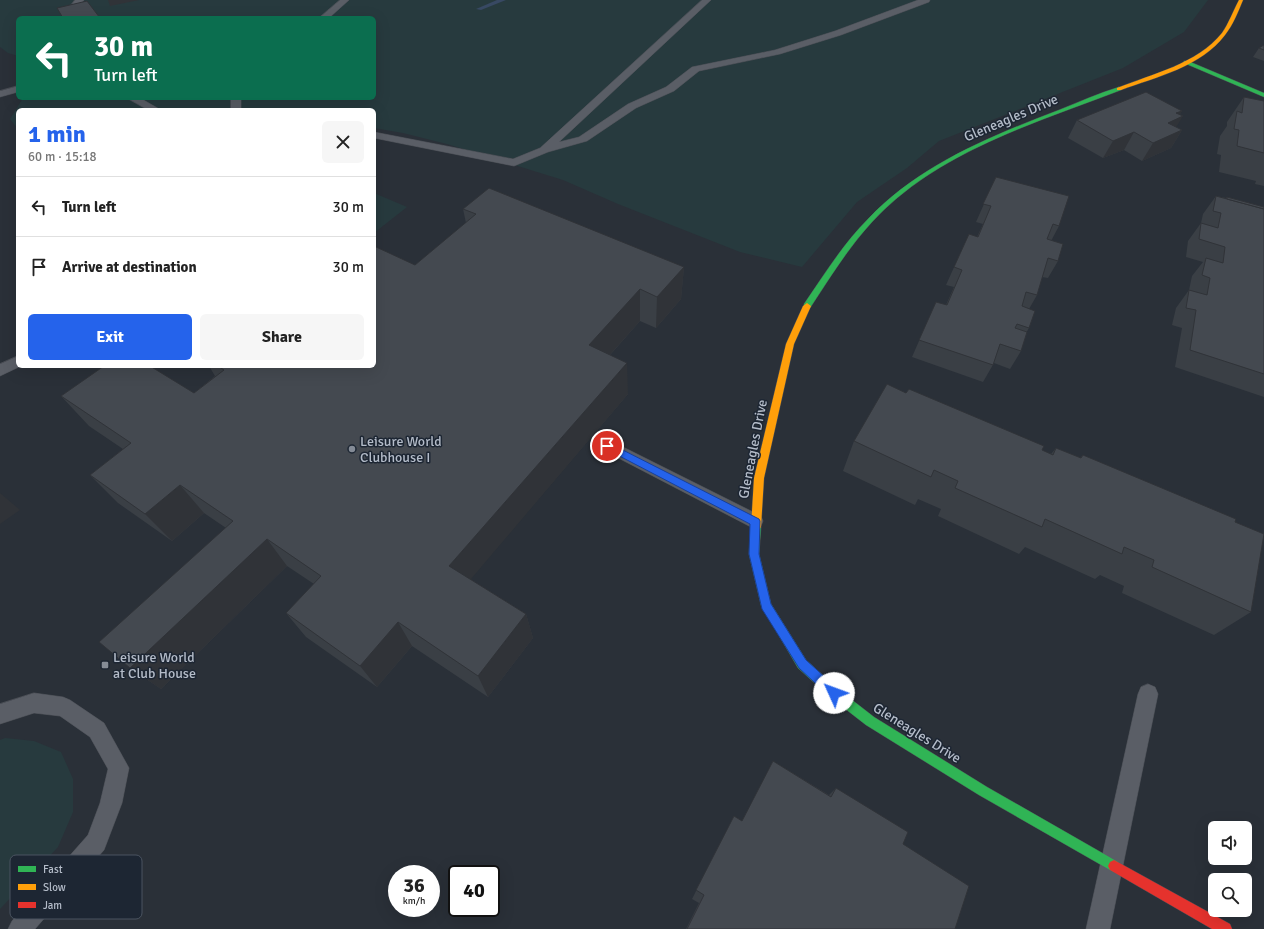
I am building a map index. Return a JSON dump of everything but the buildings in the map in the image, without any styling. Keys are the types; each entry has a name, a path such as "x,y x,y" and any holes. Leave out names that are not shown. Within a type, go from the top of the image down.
{"street":[{"name":"Gleneagles Drive","path":"1225,929 984,791 870,721 834,693 802,664 766,605 754,554 759,478 790,344 806,309 816,292 851,242 880,210 913,183 978,145 1186,62 1207,51 1223,37 1242,0"},
{"path":"1186,62 1264,95"}],"lane":[{"path":"68,16 80,0"},
{"path":"326,16 345,0"},
{"path":"544,150 707,0"},
{"path":"376,135 514,163 544,150 582,139 632,106 670,89 696,69 777,52 838,32 926,0"},
{"path":"0,94 16,89"},
{"path":"136,100 152,108"},
{"path":"0,371 16,362"},
{"path":"607,446 755,521"},
{"path":"1098,929 1148,694"},
{"path":"0,714 34,703 63,707 97,730 119,768 111,803 96,842 85,855"},
{"path":"20,929 29,919"}],"green space":[{"path":"0,0 1208,0 1184,32 1123,68 939,141 907,168 857,202 802,267 740,252 618,204 563,180 447,144 403,133 376,128 376,108 17,108 22,100 376,100 376,16 16,16 16,55 8,53 0,47"},
{"path":"16,109 16,126 10,119"},
{"path":"376,194 407,207 376,231"},
{"path":"5,738 34,741 61,752 73,779 73,812 58,847 51,855 10,855 10,898 0,909 0,740"}],"waterway":[{"path":"479,9 503,0"}],"traffic: fast":[{"path":"1186,62 1264,95"},
{"path":"807,306 841,256 869,221 906,189 933,170 963,153 1025,125 1119,89"},
{"path":"756,527 754,554 766,605 802,664 834,693 870,721 983,791 1114,866"}],"traffic: slow":[{"path":"1119,89 1187,62 1211,47 1227,29 1241,0"},
{"path":"756,527 759,478 790,344 807,306"}],"traffic: jam":[{"path":"1114,866 1225,929"}],"place":[{"name":"Leisure World Clubhouse I","path":"352,449"},
{"name":"Leisure World at Club House","path":"105,665"}],"route":[{"path":"607,446 755,521 754,554 766,605 802,664 834,693"}]}
